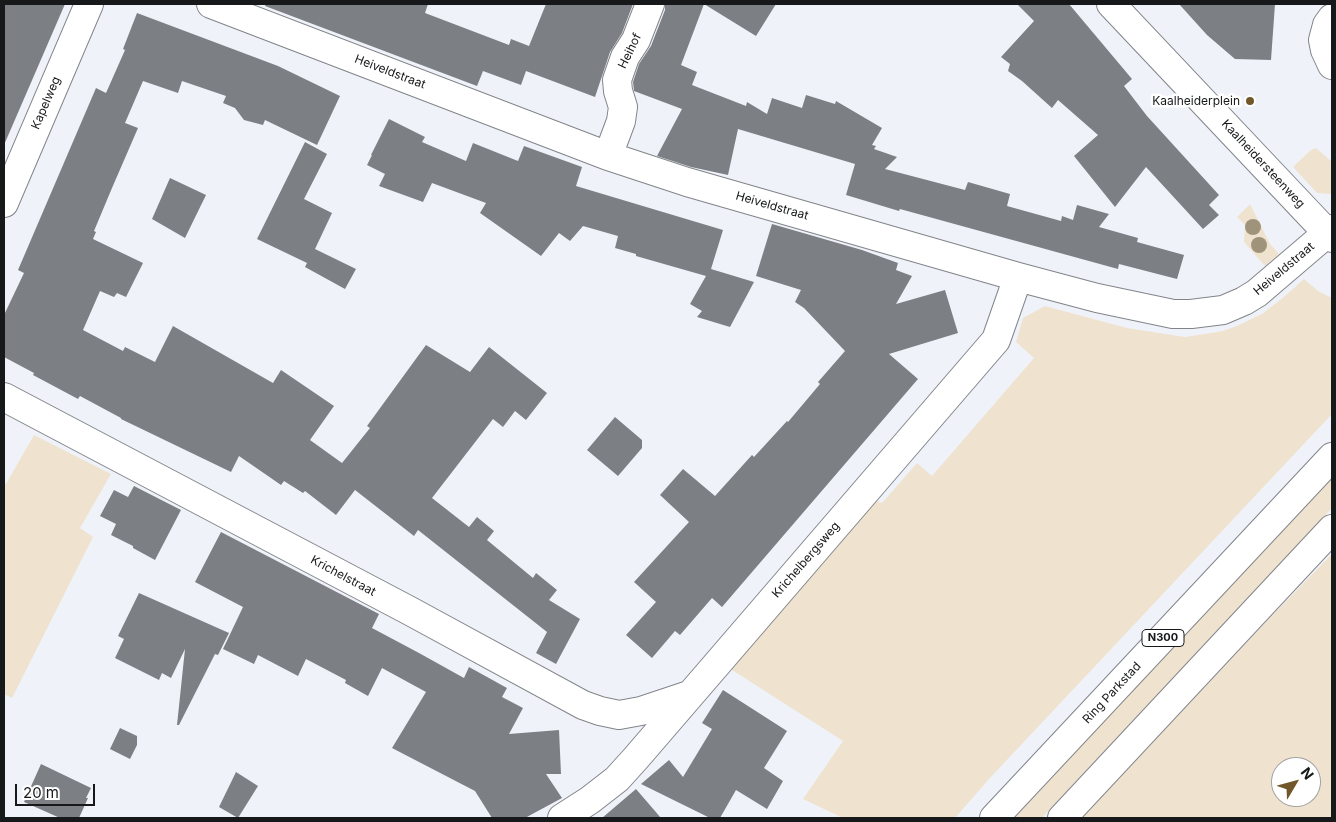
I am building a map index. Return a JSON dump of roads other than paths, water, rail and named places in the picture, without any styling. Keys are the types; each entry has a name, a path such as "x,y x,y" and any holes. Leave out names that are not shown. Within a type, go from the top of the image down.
{"main road":[{"name":"Kapelweg","path":"4,203 89,4"},
{"name":"Heiveldstraat","path":"211,4 608,156 687,182 1018,277 1097,298 1173,314 1212,312 1232,307 1257,293 1331,233"},
{"name":"Heihof","path":"608,156 621,122 623,107 617,80 625,57 636,40 650,4"},
{"name":"Kaalheidersteenweg","path":"1111,4 1331,233"},
{"path":"1332,18 1327,26 1323,40 1325,50 1332,65"},
{"name":"Krichelbergsweg","path":"562,818 590,800 617,779 996,340 1018,277"},
{"name":"Krichelstraat","path":"4,397 583,705 600,712 619,715 641,711 689,695"},
{"name":"Ring Parkstad","path":"994,818 1332,457"},
{"path":"1062,818 1332,529"}],"place":[{"name":"Kaalheiderplein","path":"1250,101"}]}
